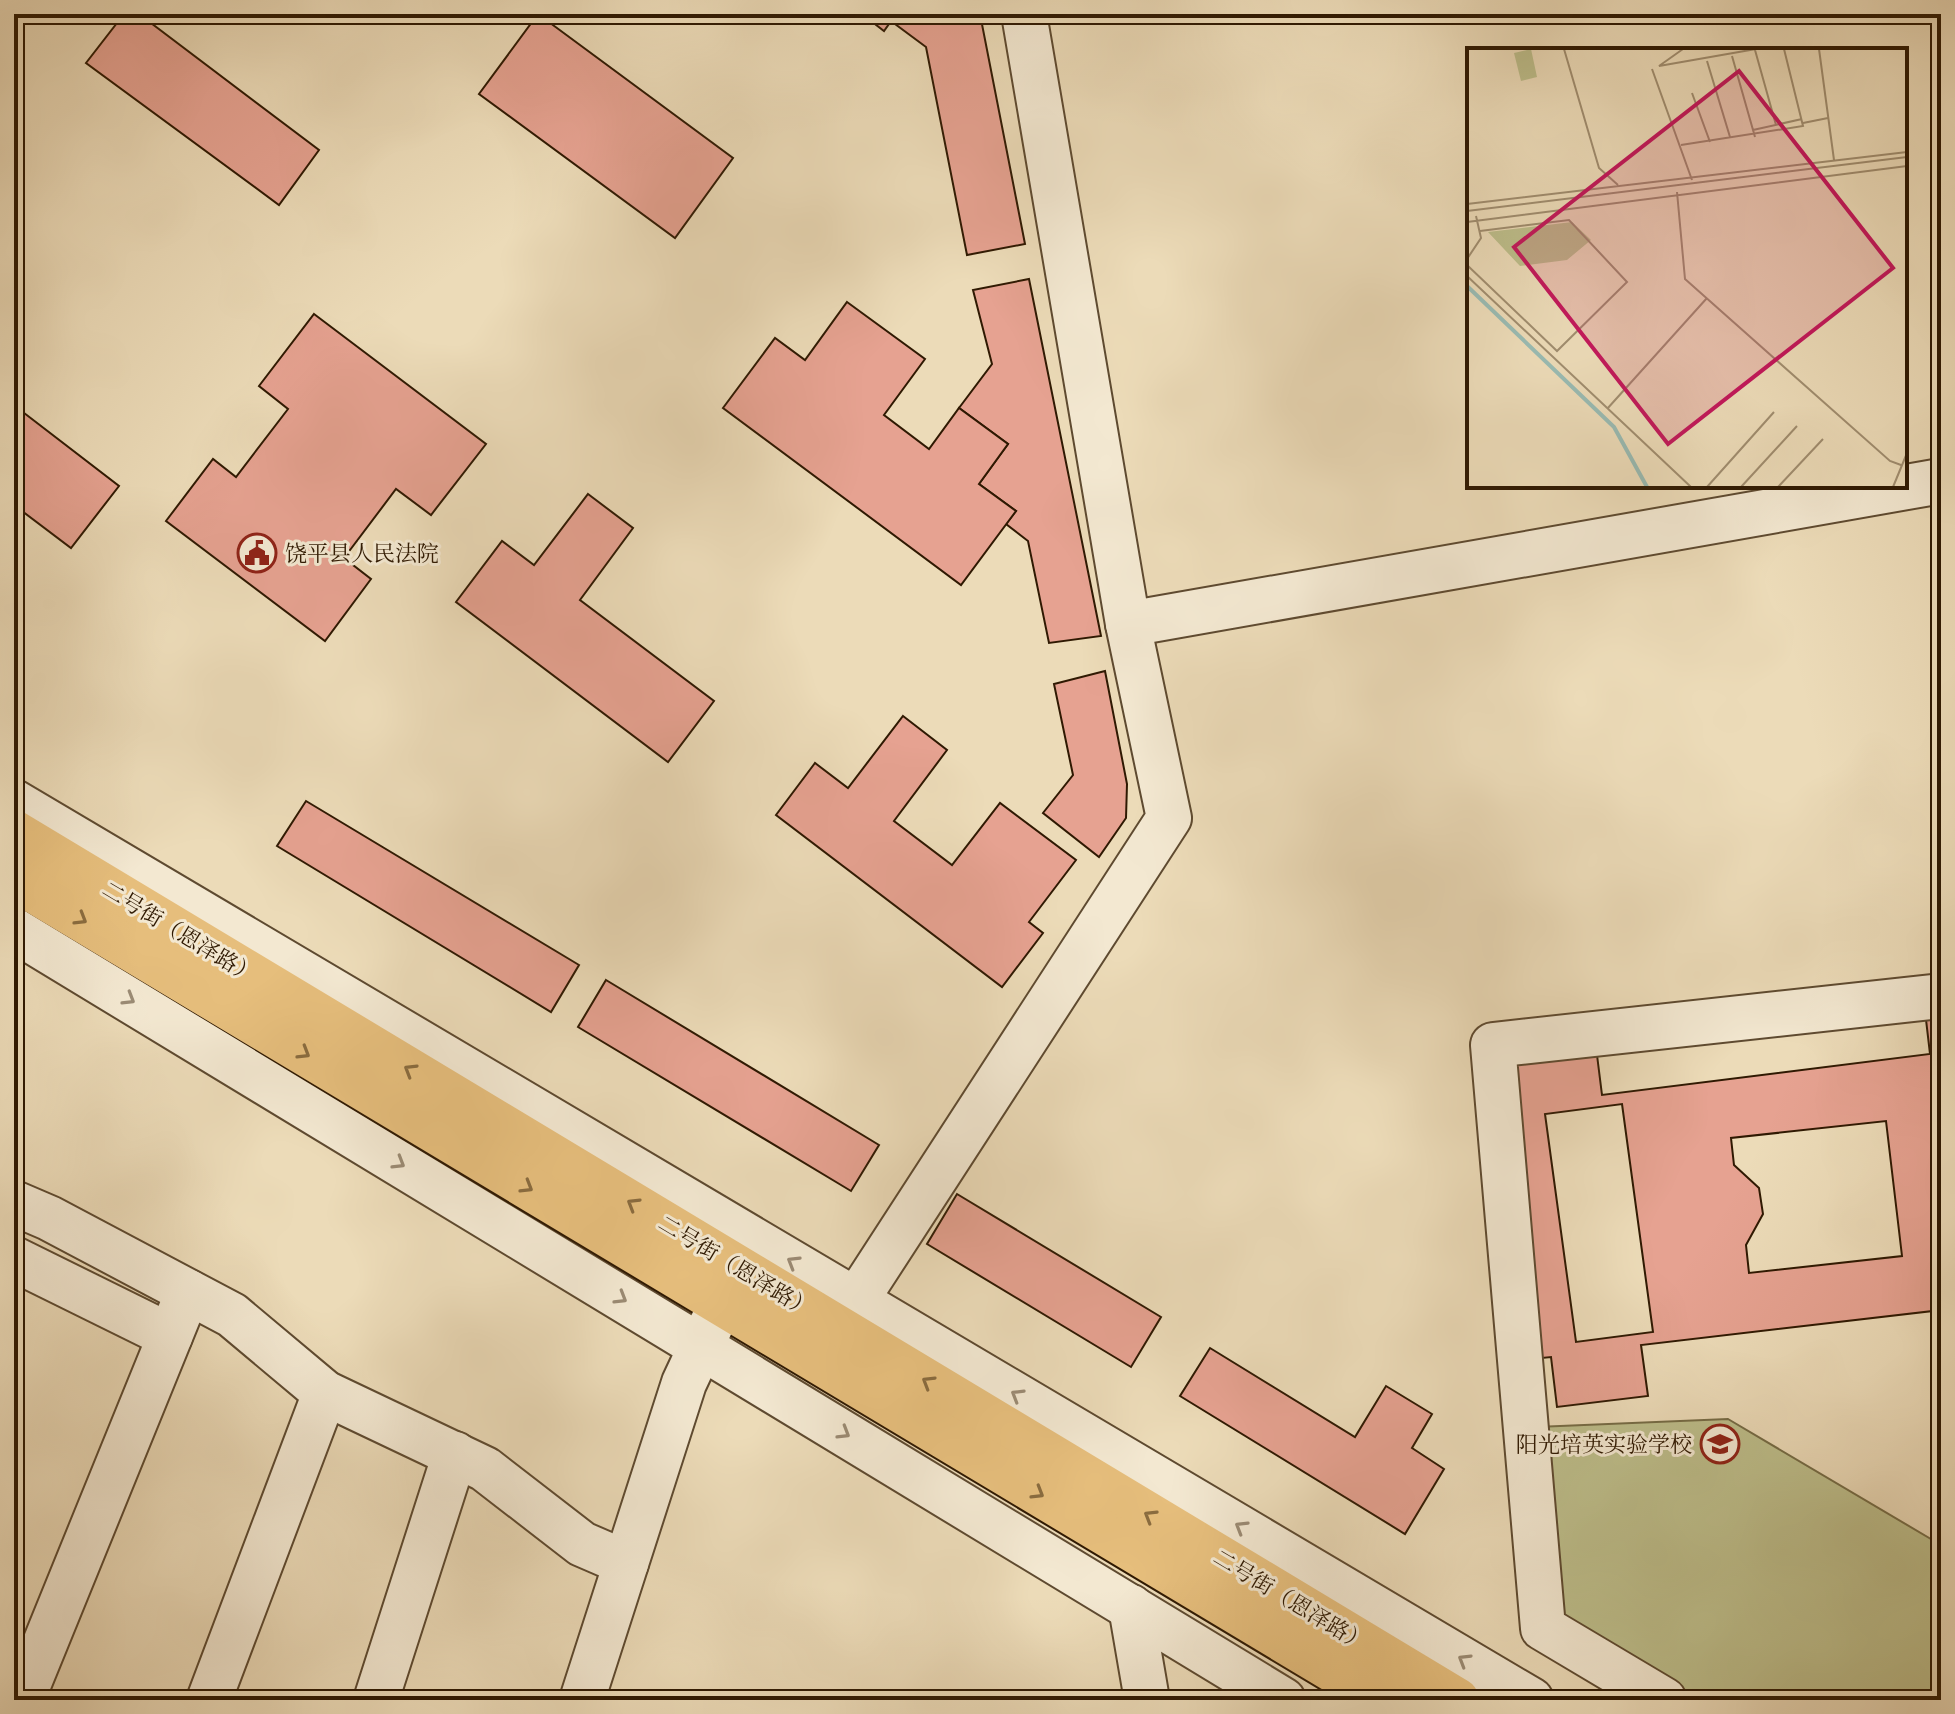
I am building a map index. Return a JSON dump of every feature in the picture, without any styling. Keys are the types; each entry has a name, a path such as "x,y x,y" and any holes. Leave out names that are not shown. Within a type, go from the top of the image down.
{"main road":[{"name":"二号街（恩泽路）","path":"14,832 1457,1700"},
{"name":"二号街（恩泽路）","path":"14,879 721,1303 838,1329 1383,1700"}],"street":[{"path":"838,1329 1169,818 1128,624 1024,14"},
{"path":"1907,487 1941,481"},
{"path":"1128,624 1901,488"},
{"path":"14,802 838,1329 1531,1700"},
{"path":"14,930 1283,1700"},
{"path":"1664,1700 1543,1628 1493,1045 1941,996"},
{"path":"14,1203 232,1315 325,1393 485,1469 582,1544 626,1563"},
{"path":"19,1274 170,1336"},
{"path":"22,1700 188,1292"},
{"path":"582,1700 684,1383 721,1303"},
{"path":"209,1700 325,1393"},
{"path":"376,1700 455,1454"},
{"path":"1131,1607 1147,1700"}],"green space":[{"path":"1728,1419 1941,1545 1941,1700 1694,1700 1535,1606 1512,1428"}],"building":[{"path":"124,14 139,14 319,150 279,205 86,63"},
{"path":"538,14 733,158 675,238 479,94"},
{"path":"862,14 896,14 884,31"},
{"path":"896,14 980,14 1025,244 967,255 926,47 891,21"},
{"path":"1029,279 1101,636 1049,643 1028,541 1006,524 1016,511 979,484 1008,444 959,408 992,364 973,290"},
{"path":"847,302 925,359 884,415 929,449 959,408 1008,444 979,484 1016,511 961,585 723,408 775,338 805,360"},
{"name":"饶平县人民法院","path":"314,314 486,444 431,515 396,489 344,558 371,579 325,641 166,521 213,459 236,477 288,409 259,386"},
{"path":"15,406 119,486 71,548 14,505"},
{"path":"588,494 633,528 580,600 714,701 668,762 456,602 502,541 534,565"},
{"path":"1105,671 1127,784 1126,818 1099,857 1043,813 1073,775 1054,684"},
{"path":"903,716 947,750 894,821 952,865 1000,803 1076,860 1029,922 1043,933 1002,987 776,815 815,763 848,788"},
{"path":"306,801 579,965 551,1012 277,846"},
{"path":"606,980 879,1145 851,1191 578,1027"},
{"path":"1941,1009 1941,1310 1641,1345 1648,1396 1557,1407 1551,1357 1532,1359 1508,1057 1596,1047 1602,1095 1930,1054 1925,1011","holes":["1622,1104 1653,1332 1576,1342 1545,1114","1886,1121 1902,1256 1749,1273 1746,1245 1763,1214 1759,1188 1734,1165 1731,1138"]},
{"path":"957,1194 1161,1317 1131,1367 927,1244"},
{"path":"1210,1348 1355,1437 1386,1386 1432,1414 1412,1448 1444,1469 1405,1534 1180,1396"}],"place":[{"name":"饶平县人民法院","path":"257,553"},
{"name":"阳光培英实验学校","path":"1720,1444"}]}
